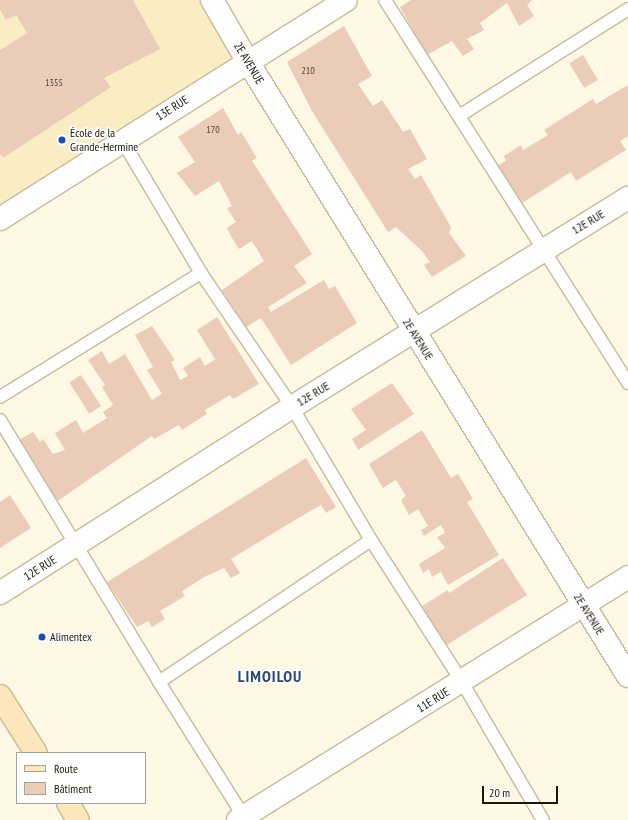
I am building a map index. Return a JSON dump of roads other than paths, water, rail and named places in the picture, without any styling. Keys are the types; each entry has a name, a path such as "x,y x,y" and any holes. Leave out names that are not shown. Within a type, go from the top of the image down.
{"street":[{"name":"2E AVENUE","path":"212,0 248,62 414,332 628,676"},
{"name":"13E RUE","path":"0,218 346,0"},
{"name":"12E RUE","path":"0,593 292,407 628,198"},
{"name":"11E RUE","path":"242,819 628,577"},
{"path":"0,696 35,752"},
{"path":"69,804 78,820"}],"lane":[{"path":"385,0 628,383"},
{"path":"459,116 628,9"},
{"path":"122,140 201,273 292,407 371,540 462,682 538,818"},
{"path":"0,397 201,273"},
{"path":"0,420 242,819"},
{"path":"159,682 371,540"}],"place":[{"name":"École de la Grande-Hermine","path":"62,140"},
{"name":"Alimentex","path":"42,637"}],"district":[{"name":"LIMOILOU","path":"270,676"}]}
